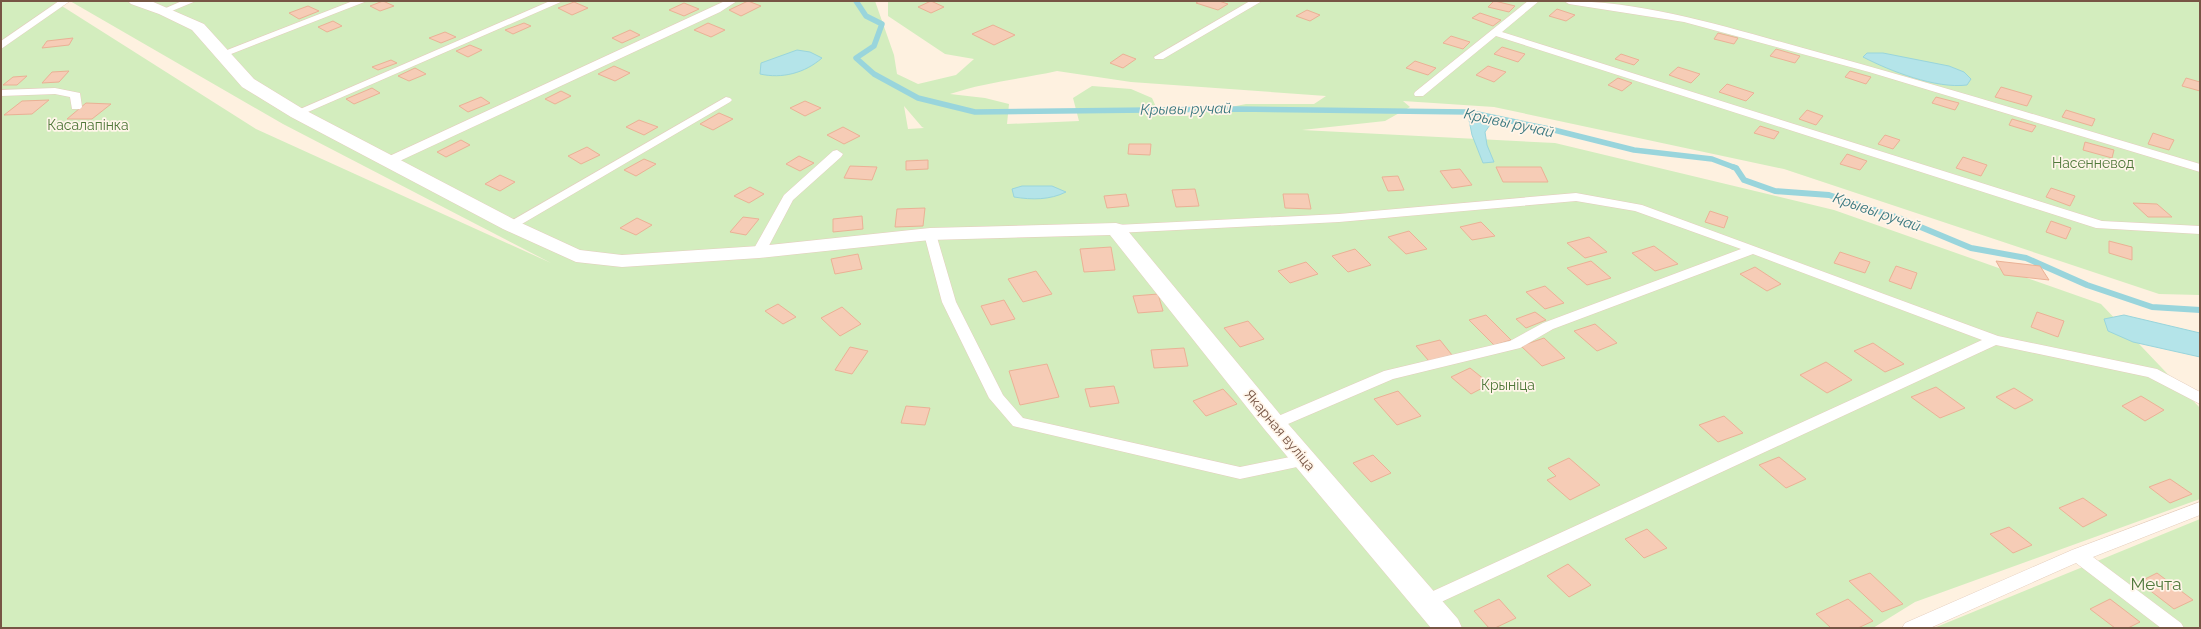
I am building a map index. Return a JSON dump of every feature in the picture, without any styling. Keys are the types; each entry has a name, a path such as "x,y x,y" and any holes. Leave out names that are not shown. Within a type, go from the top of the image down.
{"street":[{"path":"136,1 164,11 198,27 248,83 297,114 510,225 576,256 622,261 759,252 930,234 1116,229"},
{"name":"Якарная вуліца","path":"1116,229 1274,424 1448,628"}],"lane":[{"path":"1,46 65,1"},
{"path":"164,11 191,1"},
{"path":"222,54 362,1"},
{"path":"297,114 558,1"},
{"path":"387,162 717,10 732,1"},
{"path":"1159,57 1257,1"},
{"path":"1419,94 1534,1"},
{"path":"1569,1 1685,19 1873,70 2200,168"},
{"path":"1496,32 2101,225 2200,230"},
{"path":"1,93 54,91 76,95 76,107"},
{"path":"510,225 726,100"},
{"path":"759,252 788,198 838,154"},
{"path":"1116,229 1339,218 1576,197 1638,208 1753,249 1995,340 2152,373 2200,399"},
{"path":"930,234 949,302 997,398 1018,422 1240,473 1305,460"},
{"path":"1274,424 1389,375 1515,345 1548,326 1753,249"},
{"path":"1426,602 1995,340"},
{"path":"1911,628 2078,555 2200,508"},
{"path":"2078,555 2175,628"}],"green space":[{"path":"1,1 54,1 256,129 551,263 283,124 70,1 875,1 894,55 897,74 918,84 956,75 974,59 945,54 888,16 888,1 2200,1 2200,295 2159,294 1784,169 1494,107 1403,101 1410,107 1385,121 1302,130 1555,143 1834,210 2101,304 2200,408 2200,499 1915,602 1873,628 1,628","holes":["1057,71 1131,82 1326,96 1314,104 1246,104 1186,116 1160,116 1152,98 1131,89 1092,86 1073,98 1079,121 1007,124 1009,104 985,98 950,94 990,84","904,106 922,127 924,128 908,129"]},
{"name":"Мечта","path":"2200,519 2200,628 1934,628"}],"water":[{"path":"797,50 810,52 822,58 808,68 793,74 777,76 760,74 761,63"},
{"path":"1867,53 1883,53 1949,66 1964,72 1971,79 1967,85 1955,86 1928,82 1886,68 1863,57"},
{"path":"1478,114 1489,116 1492,122 1485,132 1487,145 1494,162 1483,163 1472,135 1468,115"},
{"path":"1022,186 1052,186 1066,192 1054,197 1041,199 1014,197 1012,189"},
{"path":"2124,315 2200,333 2200,357 2133,342 2108,331 2104,319"}],"building":[{"path":"383,1 394,6 380,11 370,6"},
{"path":"748,1 761,6 741,16 729,10"},
{"path":"931,1 944,7 931,13 918,7"},
{"path":"1199,1 1219,1 1228,4 1218,10 1196,3"},
{"path":"1494,1 1515,6 1509,12 1488,7"},
{"path":"574,2 588,8 572,15 558,8"},
{"path":"684,3 699,9 684,16 669,10"},
{"path":"308,6 319,11 299,19 289,13"},
{"path":"1557,9 1575,15 1566,21 1549,16"},
{"path":"1307,10 1320,15 1310,21 1296,16"},
{"path":"1480,13 1501,20 1493,26 1472,18"},
{"path":"333,21 342,26 327,32 318,27"},
{"path":"524,23 531,26 513,34 505,30"},
{"path":"708,23 725,30 711,37 694,30"},
{"path":"993,25 1015,35 994,45 972,34"},
{"path":"630,30 640,35 622,43 612,38"},
{"path":"445,32 456,37 441,43 429,38"},
{"path":"1718,33 1738,38 1734,44 1714,39"},
{"path":"1451,36 1470,42 1463,49 1443,43"},
{"path":"73,38 69,45 42,48 47,41"},
{"path":"470,45 482,50 468,57 456,51"},
{"path":"1502,47 1525,54 1518,62 1494,54"},
{"path":"1776,49 1800,56 1795,63 1770,56"},
{"path":"1123,54 1136,59 1123,68 1110,63"},
{"path":"1621,54 1639,60 1634,65 1615,59"},
{"path":"391,60 397,63 378,70 372,67"},
{"path":"1415,61 1436,68 1428,75 1406,68"},
{"path":"614,66 630,73 615,81 598,74"},
{"path":"1488,66 1506,72 1494,82 1476,75"},
{"path":"1678,67 1700,74 1691,83 1669,75"},
{"path":"415,68 426,74 409,81 398,76"},
{"path":"69,71 59,82 42,83 52,72"},
{"path":"1850,71 1871,77 1866,84 1845,77"},
{"path":"27,76 17,85 3,85 13,77"},
{"path":"1618,78 1632,83 1622,91 1608,85"},
{"path":"2186,78 2200,82 2200,91 2182,86"},
{"path":"1727,84 1754,93 1746,101 1719,92"},
{"path":"2001,87 2032,96 2027,106 1995,97"},
{"path":"372,88 380,93 354,104 346,99"},
{"path":"561,91 571,96 555,104 545,99"},
{"path":"481,97 490,103 468,112 459,106"},
{"path":"1936,97 1959,103 1955,110 1932,103"},
{"path":"49,100 32,114 4,115 22,101"},
{"path":"805,101 821,108 805,116 790,108"},
{"path":"86,103 111,104 92,119 67,119"},
{"path":"1807,110 1823,116 1816,125 1799,119"},
{"path":"2066,110 2095,119 2092,126 2062,117"},
{"path":"719,113 733,119 713,130 700,124"},
{"path":"2012,119 2036,126 2032,132 2009,125"},
{"path":"639,120 658,127 644,135 626,127"},
{"path":"1760,126 1779,132 1774,139 1754,133"},
{"path":"843,127 860,136 844,144 827,135"},
{"path":"2153,133 2174,140 2169,150 2148,144"},
{"path":"1885,135 1900,140 1893,149 1878,144"},
{"path":"461,140 470,145 446,157 437,152"},
{"path":"2085,142 2114,150 2112,158 2083,150"},
{"path":"1129,144 1151,144 1150,155 1128,154"},
{"path":"587,147 600,155 581,164 568,156"},
{"path":"1847,154 1867,161 1860,170 1840,164"},
{"path":"799,156 814,163 800,171 786,164"},
{"path":"1963,157 1987,165 1981,176 1956,168"},
{"path":"644,159 656,164 636,176 624,170"},
{"path":"928,160 928,169 906,170 906,161"},
{"path":"850,166 877,167 872,180 844,178"},
{"path":"1496,167 1541,167 1548,182 1503,182"},
{"path":"1460,169 1472,185 1452,188 1440,171"},
{"path":"500,175 515,182 500,191 485,184"},
{"path":"1398,176 1404,190 1388,191 1382,177"},
{"path":"750,187 764,194 749,203 734,196"},
{"path":"2051,188 2075,196 2070,206 2046,197"},
{"path":"1195,189 1199,206 1176,207 1172,190"},
{"path":"1126,194 1129,206 1107,208 1104,196"},
{"path":"1283,194 1308,194 1311,209 1285,208"},
{"path":"2133,203 2157,204 2172,217 2148,217"},
{"path":"925,208 923,226 895,227 897,209"},
{"path":"1710,211 1728,217 1724,228 1705,222"},
{"path":"862,216 863,229 833,232 833,219"},
{"path":"743,217 759,219 746,235 730,232"},
{"path":"637,218 652,225 636,235 620,228"},
{"path":"2051,221 2071,228 2066,239 2046,232"},
{"path":"1481,222 1495,236 1472,240 1460,227"},
{"path":"1409,231 1427,249 1406,254 1388,237"},
{"path":"1589,237 1607,252 1585,258 1567,243"},
{"path":"2109,241 2132,247 2132,260 2109,253"},
{"path":"1654,246 1678,264 1655,271 1632,253"},
{"path":"1111,247 1115,270 1084,272 1080,249"},
{"path":"1355,249 1371,265 1348,272 1332,256"},
{"path":"1840,252 1870,262 1865,273 1834,263"},
{"path":"858,254 862,269 835,274 831,259"},
{"path":"1591,261 1611,278 1587,285 1567,268"},
{"path":"1996,261 2040,266 2049,280 2004,275"},
{"path":"1306,262 1318,274 1290,283 1278,271"},
{"path":"1896,266 1917,273 1911,289 1889,281"},
{"path":"1755,267 1781,284 1767,291 1740,274"},
{"path":"1036,271 1052,294 1023,302 1008,279"},
{"path":"1545,286 1564,303 1545,309 1526,292"},
{"path":"1158,294 1163,311 1138,313 1133,296"},
{"path":"1004,300 1015,319 991,325 981,306"},
{"path":"778,304 796,317 783,324 765,311"},
{"path":"842,307 861,324 840,336 821,318"},
{"path":"1535,312 1546,320 1526,328 1516,319"},
{"path":"2037,312 2064,321 2058,337 2031,327"},
{"path":"1486,315 1511,340 1494,345 1469,320"},
{"path":"1248,321 1264,339 1240,347 1224,328"},
{"path":"1595,324 1617,343 1597,351 1574,331"},
{"path":"1544,338 1565,358 1542,366 1521,346"},
{"path":"1440,340 1452,355 1429,361 1416,346"},
{"path":"1873,343 1904,364 1885,372 1854,351"},
{"path":"850,347 868,351 852,374 835,370"},
{"path":"1184,348 1188,366 1154,368 1151,350"},
{"path":"1826,362 1852,380 1827,393 1800,375"},
{"path":"1047,364 1059,397 1020,405 1009,371"},
{"path":"1470,368 1490,384 1471,394 1451,377"},
{"path":"1114,386 1119,403 1090,407 1085,389"},
{"path":"1936,387 1965,408 1940,418 1911,397"},
{"path":"2014,388 2033,400 2015,409 1996,397"},
{"path":"1223,389 1237,404 1206,416 1193,401"},
{"path":"1398,391 1421,416 1397,425 1374,399"},
{"path":"2141,396 2164,410 2145,421 2122,406"},
{"path":"906,406 930,408 925,425 901,423"},
{"path":"1724,416 1743,433 1718,442 1699,425"},
{"path":"1373,455 1391,473 1371,482 1353,463"},
{"path":"1779,457 1806,479 1786,488 1759,465"},
{"path":"1569,458 1600,485 1570,500 1547,480 1556,476 1548,468"},
{"path":"2170,479 2192,494 2170,503 2149,487"},
{"path":"2083,498 2107,515 2083,527 2059,508"},
{"path":"2009,527 2032,545 2013,553 1990,534"},
{"path":"1647,529 1667,548 1644,558 1625,539"},
{"path":"1568,564 1591,585 1569,597 1547,576"},
{"path":"1870,573 1903,604 1882,612 1849,581"},
{"path":"2157,573 2193,600 2174,609 2139,582"},
{"path":"1499,599 1516,618 1495,628 1489,628 1474,611"},
{"path":"1848,599 1873,621 1858,628 1831,628 1816,614"},
{"path":"2110,599 2140,622 2128,628 2115,628 2090,609"}],"waterway":[{"name":"Крывы ручай","path":"856,1 866,16 882,24 874,46 856,58 874,74 918,98 975,112 1238,109 1468,112 1554,130 1634,150 1712,159 1736,168"},
{"name":"Крывы ручай","path":"1736,168 1744,180 1775,191 1829,195 1899,218 1971,248 2026,258 2087,285 2152,307 2200,310"}],"park label":[{"name":"Касалапінка","path":"88,125"},
{"name":"Насенневод","path":"2093,163"},
{"name":"Крыніца","path":"1508,385"}]}
